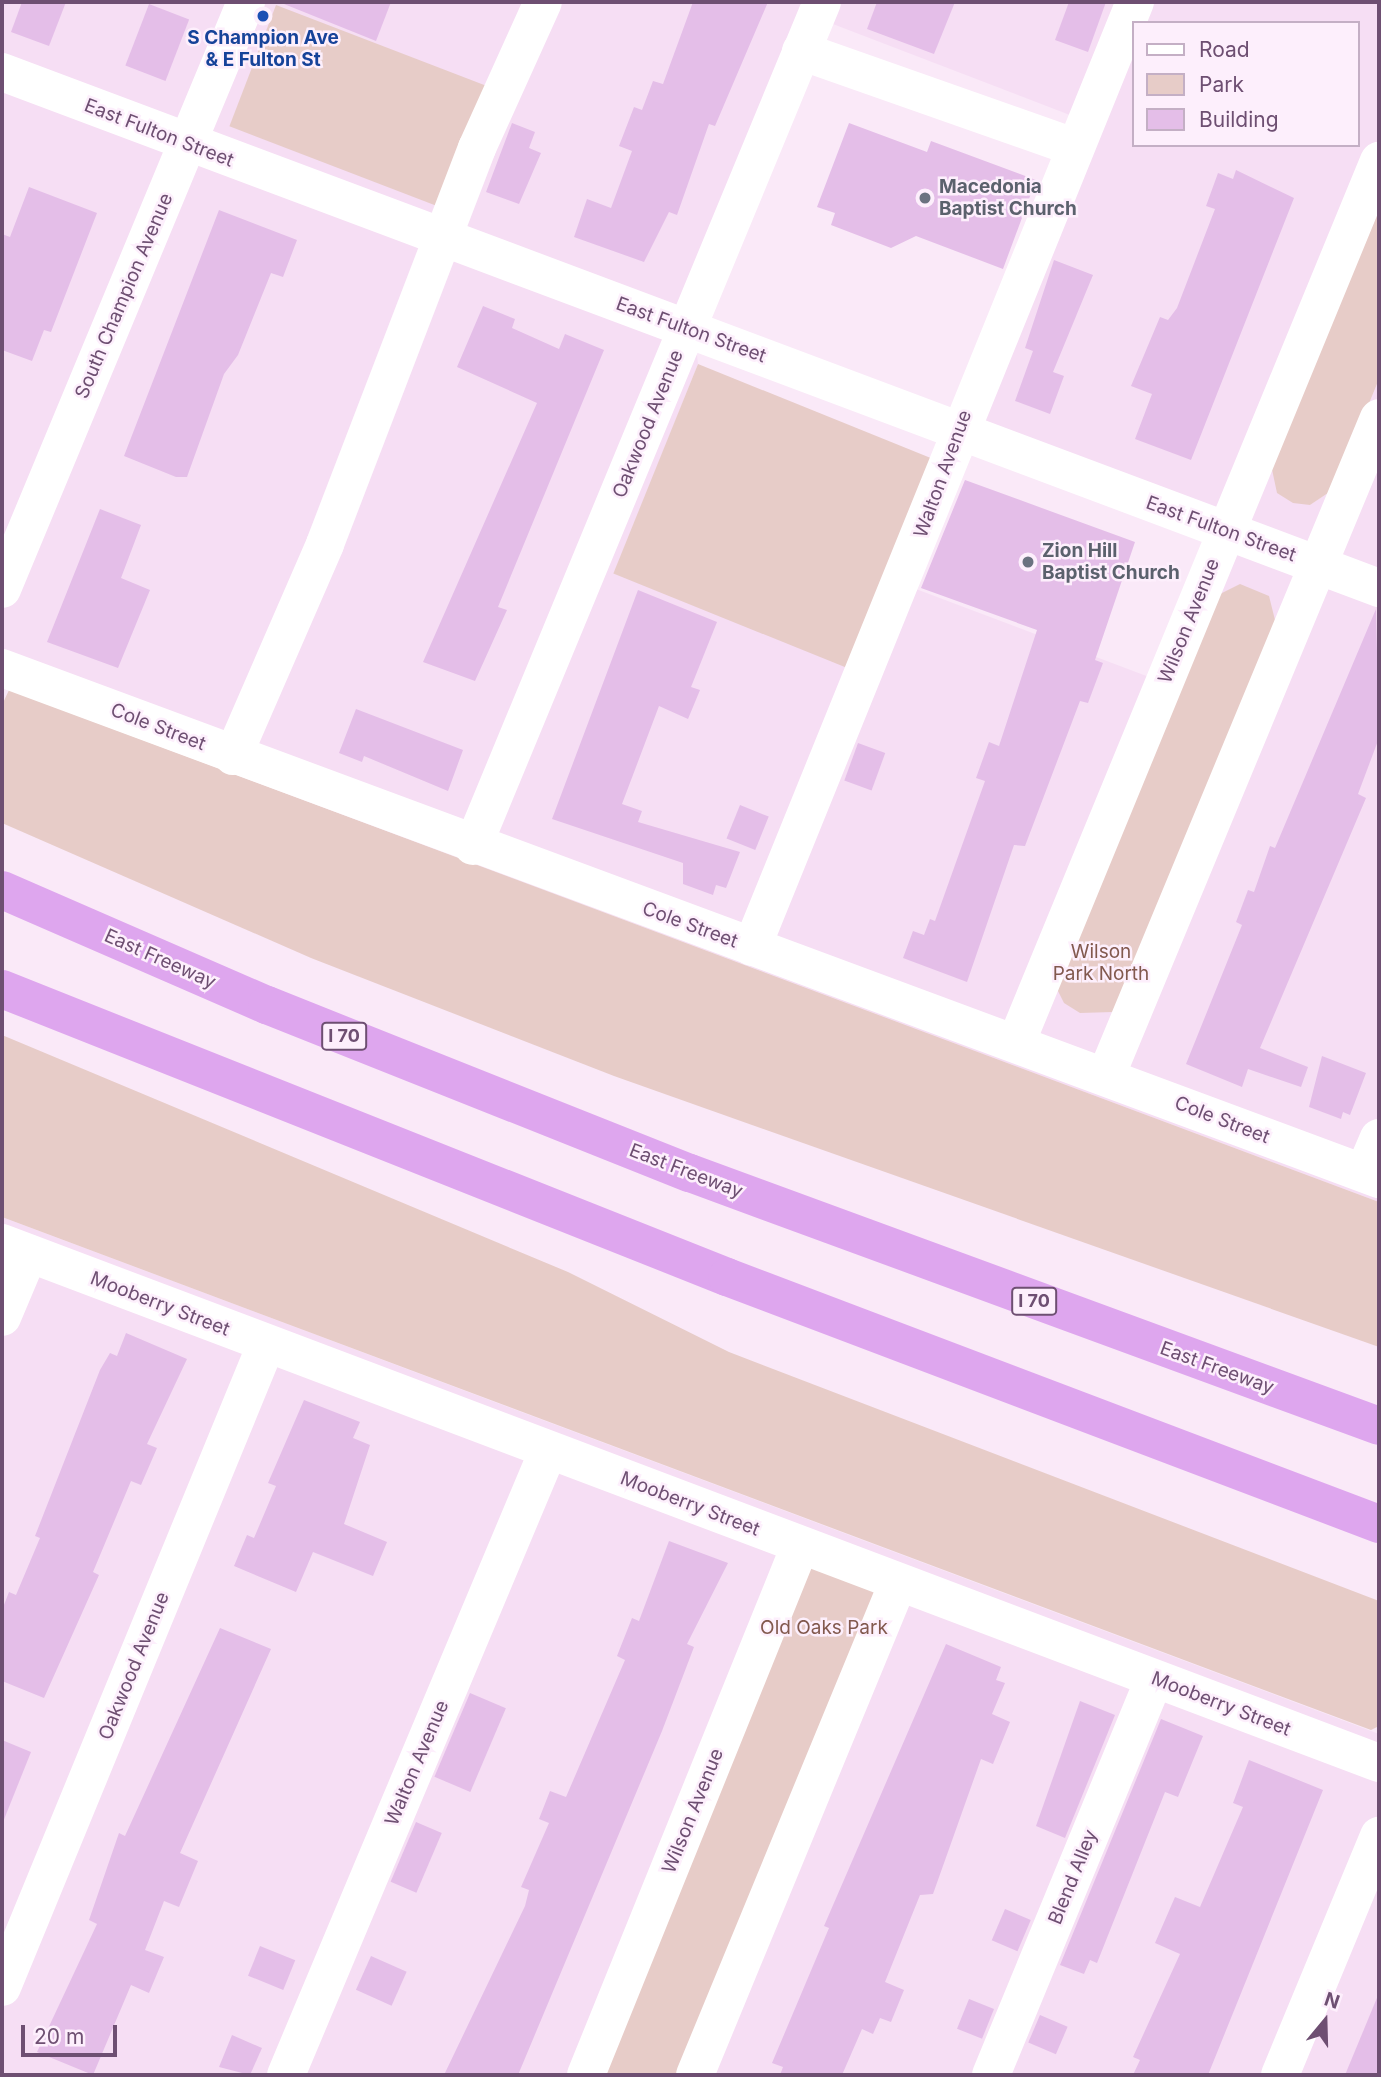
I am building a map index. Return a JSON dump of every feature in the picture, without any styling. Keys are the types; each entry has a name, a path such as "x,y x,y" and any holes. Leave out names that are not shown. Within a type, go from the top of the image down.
{"highway":[{"name":"East Freeway","path":"2,890 267,1005 690,1173 1379,1426"},
{"path":"2,989 727,1277 1379,1524"},
{"path":"1335,1507 1379,1546"}],"street":[{"name":"South Champion Avenue","path":"2,589 246,2"},
{"path":"233,756 326,544 442,238 543,2"},
{"name":"Oakwood Avenue","path":"473,846 821,2"},
{"name":"Walton Avenue","path":"752,947 1073,147 1135,2"},
{"path":"801,51 1073,147"},
{"name":"East Fulton Street","path":"2,72 188,144 1379,588"},
{"name":"Wilson Avenue","path":"1016,1043 1379,161"},
{"path":"1106,1076 1379,418"},
{"name":"Cole Street","path":"2,668 473,846 1106,1076 1372,1176"},
{"path":"1372,1176 1379,1138"},
{"path":"2,1317 15,1248"},
{"name":"Mooberry Street","path":"15,1248 1379,1763"},
{"name":"Oakwood Avenue","path":"2,1987 267,1345"},
{"name":"Walton Avenue","path":"286,2075 548,1451"},
{"name":"Wilson Avenue","path":"586,2075 800,1546"},
{"path":"695,2075 898,1583"},
{"name":"Blend Alley","path":"991,2075 1154,1679"},
{"path":"1280,2075 1379,1836"}],"shaded area":[{"path":"2,2 1379,2 1379,195 1278,493 1310,505 1334,489 1379,379 1379,1202 2,687","holes":["812,16 1088,122 965,430 1231,528 1165,683 884,577 615,574 698,364 693,318"]},
{"path":"2,1217 1379,1734 1379,2075 2,2075"}],"green space":[{"path":"276,5 491,87 444,209 229,126"},
{"path":"1379,195 1379,379 1334,489 1310,505 1293,503 1277,493 1270,460"},
{"path":"698,364 931,458 846,668 613,574"},
{"name":"Wilson Park North","path":"1240,584 1269,596 1277,628 1113,1012 1080,1013 1064,1003 1057,989 1214,597"},
{"path":"9,690 1379,1202 1379,1347 614,1076 311,958 2,823 2,705"},
{"path":"2,1035 568,1272 729,1352 1379,1601 1379,1726 1371,1730 2,1217"},
{"name":"Old Oaks Park","path":"804,1559 889,1592 703,2075 606,2075"}],"building":[{"path":"22,2 66,2 49,46 11,32"},
{"path":"279,2 391,2 376,41"},
{"path":"693,2 768,2 715,126 709,124 677,215 669,212 644,262 574,237 587,199 611,208 632,151 619,146 634,107 642,110 653,81 663,84"},
{"path":"877,2 955,2 934,54 867,29"},
{"path":"1069,2 1106,2 1088,52 1055,40"},
{"path":"149,4 189,19 165,81 125,66"},
{"path":"512,123 535,132 529,148 541,153 519,204 486,192"},
{"name":"Macedonia Baptist Church","path":"849,123 927,152 931,141 1036,180 1003,269 916,236 891,248 831,225 835,213 817,207"},
{"path":"1236,170 1294,198 1191,460 1135,439 1152,394 1131,386 1160,317 1168,320 1177,308 1215,209 1206,206 1218,173 1233,179"},
{"path":"29,187 97,213 51,332 44,330 32,361 2,350 2,234 10,237"},
{"path":"219,210 297,240 283,277 271,273 238,355 224,374 187,477 176,477 124,456"},
{"path":"1054,260 1093,275 1053,372 1064,376 1050,414 1015,401 1033,351 1025,348"},
{"path":"483,306 515,319 512,328 559,349 565,334 604,350 498,607 507,610 475,681 423,662 537,403 457,367"},
{"path":"965,480 1135,542 1095,660 1103,663 1088,703 1080,701 1025,846 1014,845 967,982 903,958 913,931 924,935 930,919 935,921 985,781 976,778 989,742 999,746 1037,630 921,588"},
{"path":"100,509 141,525 121,578 150,590 118,668 47,642"},
{"path":"638,590 717,622 691,687 700,690 688,719 659,706 622,804 642,811 638,822 740,852 726,888 716,885 713,895 683,884 683,863 552,819"},
{"path":"1376,609 1379,738 1358,794 1366,798 1260,1048 1308,1067 1301,1087 1248,1069 1242,1087 1186,1064 1242,925 1236,922 1248,890 1254,892 1270,846 1275,848"},
{"path":"356,709 463,750 448,791 364,756 362,762 339,753"},
{"path":"858,743 885,753 872,791 844,781"},
{"path":"740,805 769,817 755,850 727,838"},
{"path":"1322,1056 1366,1073 1350,1115 1343,1112 1341,1119 1309,1107"},
{"path":"126,1333 187,1359 147,1444 157,1448 141,1485 131,1481 93,1572 99,1575 44,1698 2,1681 2,1610 9,1592 16,1595 40,1538 35,1536 100,1370 110,1353 117,1356"},
{"path":"304,1400 360,1422 353,1438 370,1445 344,1524 387,1542 373,1576 313,1552 296,1592 234,1566 247,1535 254,1538 276,1486 268,1483"},
{"path":"669,1541 728,1563 687,1644 694,1647 662,1731 518,2075 444,2075 525,1906 529,1890 521,1887 549,1823 539,1819 550,1791 566,1797 625,1660 617,1656 632,1618 639,1621"},
{"path":"220,1628 271,1649 180,1853 198,1861 179,1907 164,1901 145,1950 164,1957 149,1993 131,1985 93,2075 37,2052 97,1924 89,1920 119,1833 125,1836"},
{"path":"946,1644 1001,1667 996,1680 1005,1683 992,1714 1010,1722 993,1764 981,1759 933,1894 920,1895 885,1982 904,1990 891,2022 880,2018 873,2034 862,2029 842,2075 780,2075 783,2067 772,2063 829,1928 824,1926"},
{"path":"470,1693 506,1708 470,1792 434,1777"},
{"path":"1080,1701 1115,1715 1065,1838 1036,1826"},
{"path":"1161,1719 1203,1736 1178,1797 1165,1792 1097,1963 1090,1960 1084,1974 1060,1965"},
{"path":"2,1740 31,1752 3,1822 2,1822"},
{"path":"1249,1760 1323,1790 1208,2075 1133,2075 1140,2060 1133,2057 1180,1954 1155,1943 1175,1897 1200,1907 1243,1807 1233,1803"},
{"path":"416,1822 442,1833 416,1893 391,1882"},
{"path":"1005,1909 1031,1920 1017,1951 992,1940"},
{"path":"260,1946 295,1960 283,1990 248,1976"},
{"path":"371,1956 407,1972 392,2006 356,1990"},
{"path":"1379,1993 1379,2075 1345,2075"},
{"path":"969,1999 994,2009 982,2039 957,2029"},
{"path":"1040,2015 1068,2027 1056,2054 1028,2043"},
{"path":"232,2035 262,2048 250,2075 219,2067"}],"place":[{"name":"S Champion Ave & E Fulton St","path":"263,16"},
{"name":"Macedonia Baptist Church","path":"925,198"},
{"name":"Zion Hill Baptist Church","path":"1028,562"}]}
